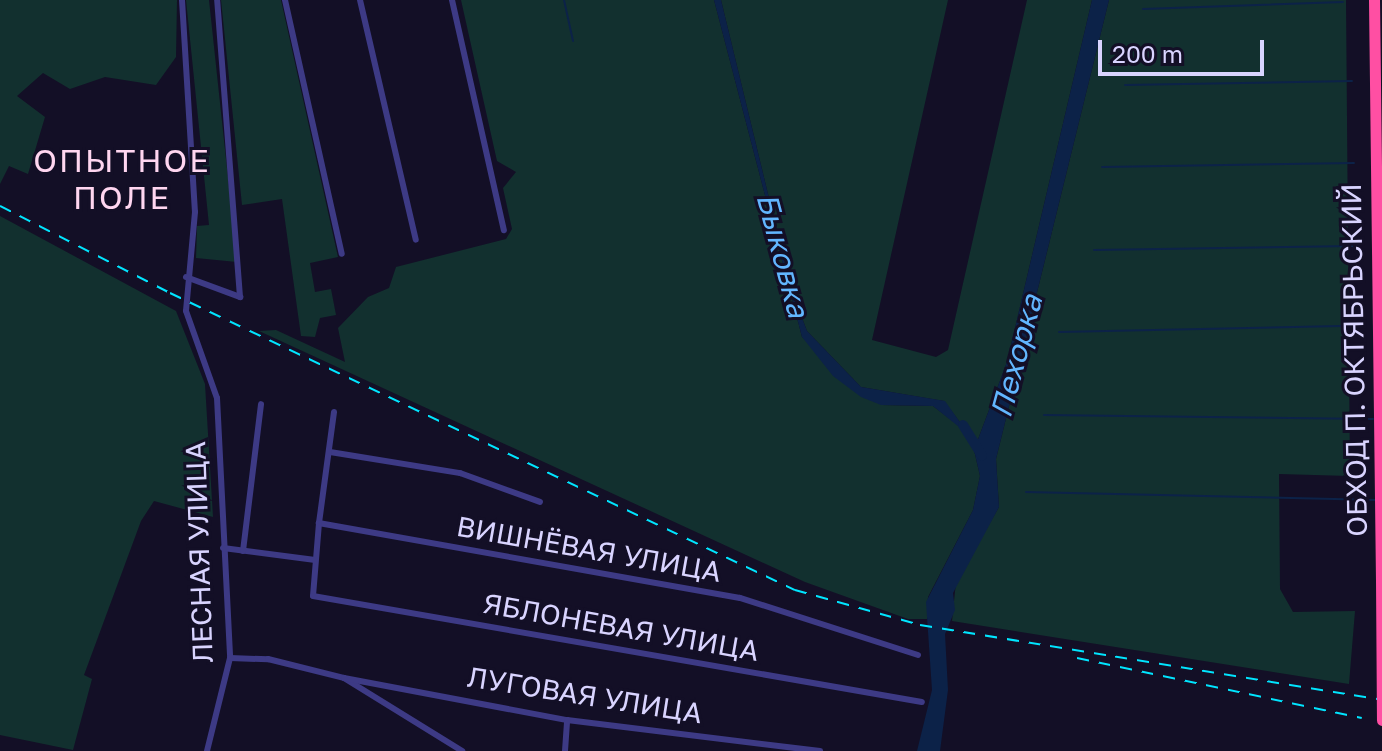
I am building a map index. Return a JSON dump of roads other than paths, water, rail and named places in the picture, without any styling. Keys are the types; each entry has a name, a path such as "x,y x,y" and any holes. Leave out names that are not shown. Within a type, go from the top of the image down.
{"highway":[{"name":"ОБХОД П. ОКТЯБРЬСКИЙ","path":"1374,0 1382,720"}],"street":[{"path":"182,0 195,212 186,277 240,297 217,0"},
{"path":"285,0 342,254"},
{"path":"360,0 416,240"},
{"path":"452,0 504,230"},
{"name":"ЛЕСНАЯ УЛИЦА","path":"186,277 186,311 217,398 230,658 207,751"},
{"path":"243,551 261,404"},
{"path":"223,548 315,560 334,412"},
{"path":"330,452 460,473 540,502"},
{"name":"ВИШНЁВАЯ УЛИЦА","path":"319,523 740,598 918,655"},
{"name":"ЯБЛОНЕВАЯ УЛИЦА","path":"315,560 313,596 922,702"},
{"name":"ЛУГОВАЯ УЛИЦА","path":"230,658 268,659 344,678 567,720 820,751"},
{"path":"344,678 425,734 462,751"},
{"path":"565,751 567,720"}],"water":[{"path":"714,0 721,0 791,289 807,331 861,387 945,401 969,435 933,406 881,405 861,397 833,376 802,337"},
{"name":"Пехорка","path":"1092,0 1109,0 996,459 999,507 953,593 955,610 945,634 948,690 940,751 917,751 932,690 926,602 973,510 980,476 974,450 1007,362"}],"waterway":[{"path":"564,0 573,41"},
{"path":"1143,9 1343,2"},
{"path":"1125,85 1352,81"},
{"path":"1102,167 1354,163"},
{"path":"1094,250 1353,246"},
{"path":"1059,332 1353,326"},
{"path":"1044,415 1373,419"},
{"name":"Быковка","path":"963,425 982,455"},
{"path":"1026,492 1377,500"}],"railway":[{"path":"0,206 170,293 795,590 920,625 1382,700"},
{"path":"1077,658 1362,718"}],"district":[{"name":"ОПЫТНОЕ ПОЛЕ","path":"122,180"}]}
